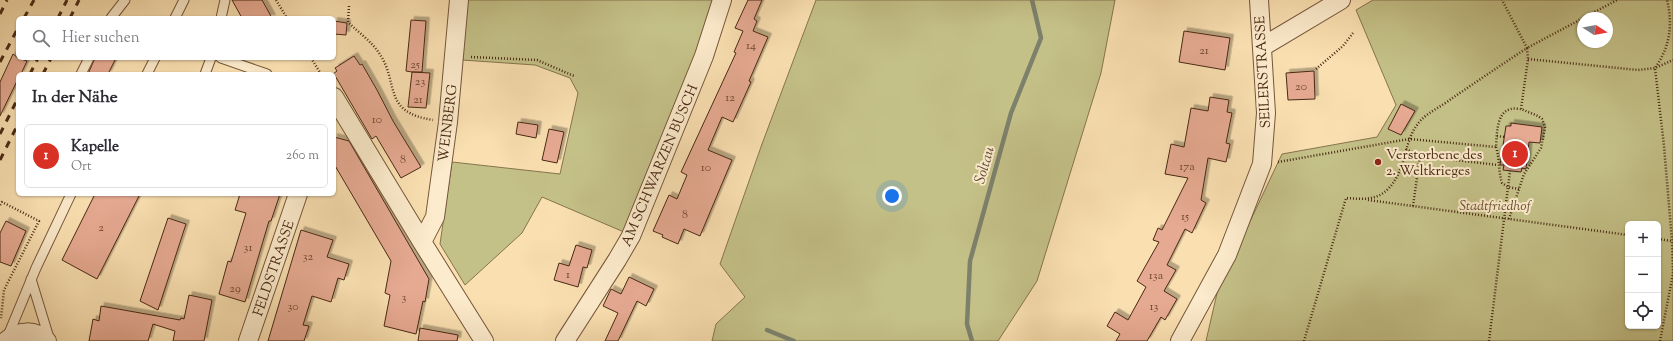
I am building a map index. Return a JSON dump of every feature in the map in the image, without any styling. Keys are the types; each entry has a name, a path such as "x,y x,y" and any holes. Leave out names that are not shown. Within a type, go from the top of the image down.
{"street":[{"name":"WEINBERG","path":"422,242 435,217 448,122 459,0"},
{"name":"AM SCHWARZEN BUSCH","path":"564,341 618,260 630,236 704,56 722,0"},
{"name":"SEILERSTRASSE","path":"1180,341 1227,255 1262,164 1266,113 1259,0"},
{"path":"1262,47 1341,0"},
{"path":"336,105 484,341"},
{"name":"FELDSTRASSE","path":"248,341 297,196"},
{"path":"6,340 18,333 30,332 42,336 48,341"}],"lane":[{"path":"113,16 125,0"},
{"path":"176,16 184,0"},
{"path":"221,16 225,0"},
{"path":"82,72 88,60"},
{"path":"148,72 154,60"},
{"path":"206,72 211,60"},
{"path":"227,60 261,72"},
{"path":"6,340 31,279 70,196"},
{"path":"31,279 48,341"}],"path":[{"path":"276,0 286,16"},
{"path":"1502,0 1527,48 1528,59 1521,109"},
{"path":"1365,200 1378,197 1387,190 1396,179 1402,167 1409,139 1421,120 1527,48 1617,0"},
{"path":"1660,341 1673,274 1672,241 1655,68 1665,54 1671,38 1673,22 1667,0"},
{"path":"349,6 348,22 379,52 386,66 396,101 405,109 420,118 448,122"},
{"path":"1316,70 1344,46 1353,33"},
{"path":"454,56 537,60 574,76"},
{"path":"1528,59 1638,70 1655,68 1673,60"},
{"path":"312,60 320,72"},
{"path":"1509,219 1519,189 1524,174 1541,148 1545,127 1542,119 1538,116 1521,109 1510,109 1503,113 1499,119 1496,147 1500,158 1498,164 1502,183 1508,187 1519,189"},
{"path":"1497,136 1504,137"},
{"path":"1262,164 1284,162 1409,139 1496,147"},
{"path":"1406,149 1420,156 1498,164"},
{"path":"1412,206 1420,156"},
{"path":"1489,341 1510,171"},
{"path":"1304,341 1346,198 1625,235"},
{"path":"0,205 2,202 39,221 4,290 1,319"},
{"path":"1661,239 1672,241"}],"green space":[{"path":"466,0 713,0 697,56 624,232 542,197 522,233 465,285 440,244 452,162 560,174 578,93 570,78 535,65 462,60"},
{"path":"816,0 1115,0 1101,73 1037,281 998,341 712,341 716,324 745,297 720,264 762,144"},
{"name":"Stadtfriedhof","path":"1373,0 1673,0 1673,341 1206,341 1218,289 1282,154 1377,137 1396,105 1356,10"}],"building":[{"path":"232,0 262,0 271,16 241,16"},
{"path":"748,0 762,0 754,19 757,21 753,31 768,37 749,81 751,82 733,122 722,117 708,150 732,160 700,236 684,229 678,244 653,231 669,195 677,199 687,175 681,172 736,53 734,52 743,31 735,28"},
{"path":"411,20 426,21 422,72 406,71"},
{"path":"336,21 347,23 346,35 336,34"},
{"path":"1184,31 1230,38 1225,70 1179,62"},
{"path":"13,54 16,56 16,60 27,61 22,72 16,72 16,83 0,116 0,82"},
{"path":"354,56 360,65 362,64 393,121 421,167 401,178 376,136 372,139 336,77 337,71 335,68"},
{"path":"94,60 115,60 109,72 89,72"},
{"path":"1314,71 1315,99 1288,100 1286,73"},
{"path":"412,72 430,73 426,108 408,107"},
{"path":"1210,97 1229,100 1227,112 1232,113 1226,143 1230,144 1226,162 1208,158 1201,200 1206,203 1192,233 1185,229 1167,265 1176,270 1164,291 1177,299 1165,320 1161,317 1147,341 1116,341 1120,334 1107,326 1115,312 1128,320 1146,287 1137,281 1159,242 1153,240 1158,228 1162,230 1188,178 1165,174 1171,144 1184,147 1191,108 1208,111"},
{"path":"1401,104 1415,111 1401,135 1388,129"},
{"path":"518,122 538,125 536,138 516,134"},
{"path":"1511,123 1542,127 1540,143 1529,142 1526,169 1522,168 1521,172 1503,170 1504,165 1500,165 1506,126 1511,126"},
{"path":"549,129 564,132 557,163 542,160"},
{"path":"336,138 349,141 429,279 425,302 423,301 416,334 384,326 390,295 385,293 391,261 336,167"},
{"path":"94,196 139,196 97,279 62,260"},
{"path":"239,196 279,196 271,221 269,221 245,302 219,294 228,261 231,262 246,213 235,210"},
{"path":"168,218 186,224 158,310 140,301"},
{"path":"6,221 26,231 11,266 0,262 0,233"},
{"path":"301,230 333,240 327,257 349,264 344,280 338,278 331,302 312,296 303,325 309,326 304,341 268,341"},
{"path":"576,245 592,250 587,268 583,267 578,287 554,280 559,263 569,266"},
{"path":"629,277 654,289 646,306 637,301 618,341 605,341 618,313 603,306 611,289 621,294"},
{"path":"189,295 212,300 204,341 173,341 175,331 153,324 148,341 89,341 93,319 99,321 101,306 180,320 181,318 184,319"},
{"path":"420,328 458,335 457,341 418,341"}],"waterway":[{"name":"Soltau","path":"972,341 967,324 970,261 1011,113 1041,38 1032,0"},
{"path":"767,330 794,341"}],"railway":[{"path":"0,14 7,0"},
{"path":"25,16 34,0"},
{"path":"59,16 67,0"},
{"path":"71,16 79,0"},
{"path":"0,62 16,32"},
{"path":"31,72 37,60"},
{"path":"44,72 50,60"},
{"path":"0,134 16,102"},
{"path":"0,160 16,128"}],"place":[{"name":"Kapelle","path":"1515,154"},
{"name":"Verstorbene des 2. Weltkrieges","path":"1378,162"}]}
